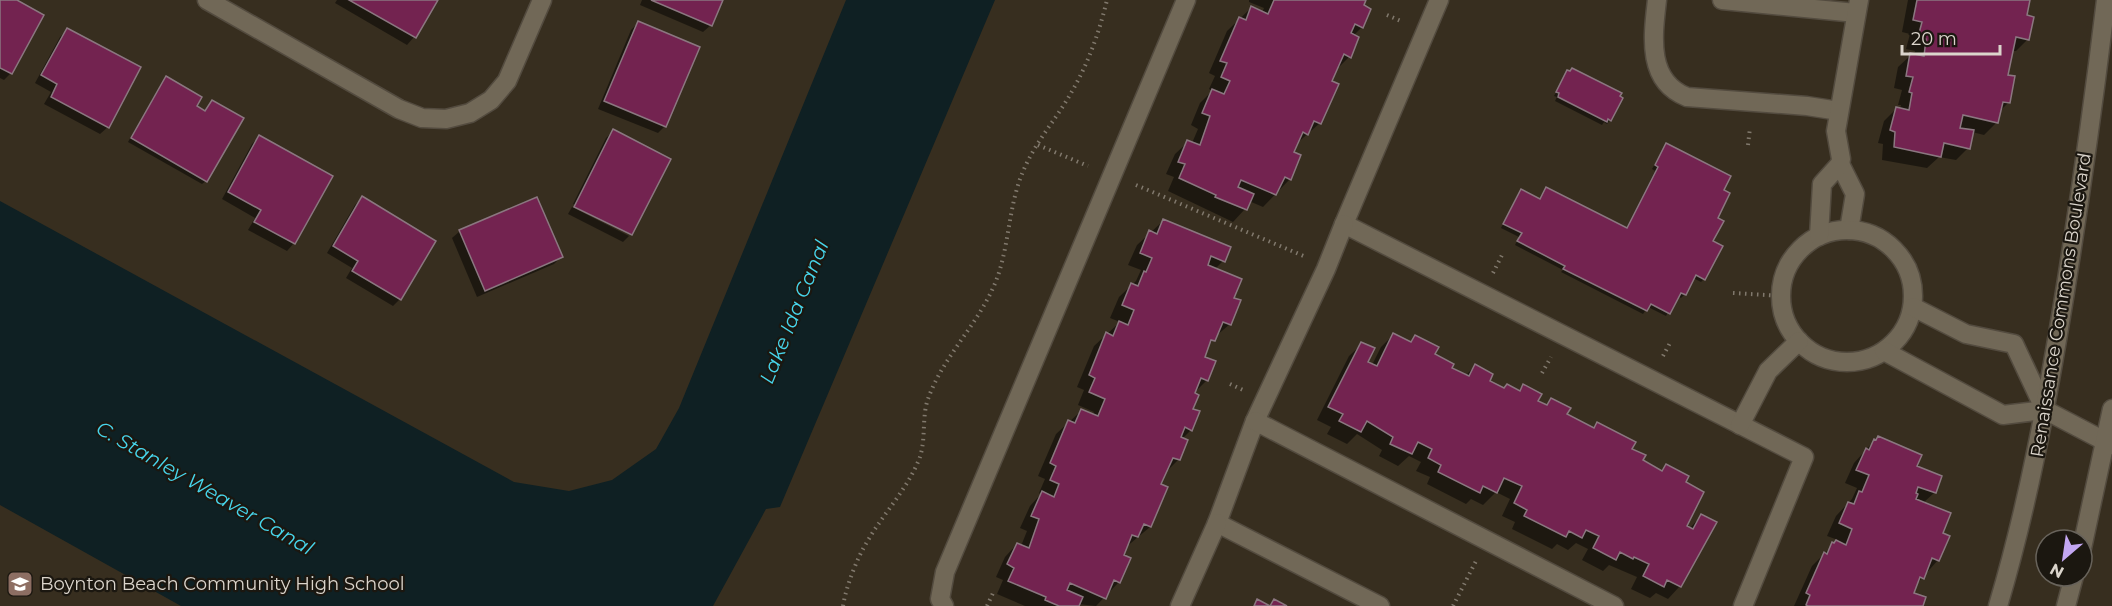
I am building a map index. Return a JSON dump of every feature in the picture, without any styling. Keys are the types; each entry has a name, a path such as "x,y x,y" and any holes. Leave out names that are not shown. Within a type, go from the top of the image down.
{"street":[{"path":"207,0 399,109 422,118 446,119 470,113 491,100 507,81 542,0"},
{"path":"944,606 940,599 945,572 1186,0"},
{"path":"1180,606 1217,523 1256,421 1326,269 1439,0"},
{"path":"1657,0 1653,51 1658,67 1675,93 1686,97 1807,106 1839,111"},
{"path":"1722,0 1858,6 1836,131 1841,159 1840,164 1822,184 1819,236"},
{"name":"Renaissance Commons Boulevard","path":"1998,606 2026,501 2045,410 2075,230 2106,0"},
{"path":"1840,164 1855,194 1849,230"},
{"path":"1344,224 1804,457 1743,606"},
{"path":"1849,230 1882,240 1897,253 1907,270 1913,289 1913,307 1897,340 1884,351 1867,359 1849,362 1831,360 1814,353 1798,341 1786,321 1782,296 1785,275 1801,249 1819,236 1849,230"},
{"path":"1913,307 1966,334 2014,344 2045,410"},
{"path":"1740,425 1768,370 1798,341"},
{"path":"1884,351 2003,415 2045,410 2109,444"},
{"path":"2087,528 2109,444 2112,409"},
{"path":"1256,421 1614,606"},
{"path":"1217,523 1380,606"},
{"path":"2066,606 2071,588"}],"path":[{"path":"843,606 844,597 865,544 906,488 920,459 927,402 937,379 982,310 997,279 1014,195 1026,165 1071,94 1088,61 1107,0"},
{"path":"1387,15 1409,24"},
{"path":"1748,145 1750,120"},
{"path":"1038,145 1094,169"},
{"path":"1131,183 1309,259"},
{"path":"1490,278 1502,255"},
{"path":"1733,293 1782,296"},
{"path":"1659,363 1671,341"},
{"path":"1542,373 1554,351"},
{"path":"1453,606 1478,558"},
{"path":"987,606 993,593"}],"water":[{"path":"846,0 995,0 780,507 766,509 713,606 181,606 0,505 0,201 514,482 569,491 612,480 656,449 679,408"}],"building":[{"path":"0,0 17,0 44,15 12,74 0,68"},
{"path":"349,0 438,0 416,38"},
{"path":"651,0 723,0 712,26"},
{"path":"1274,0 1366,0 1364,5 1371,9 1363,28 1355,24 1351,33 1359,37 1351,58 1344,54 1332,81 1339,84 1321,124 1314,121 1308,135 1303,132 1294,152 1301,155 1291,180 1285,177 1276,195 1241,180 1238,187 1254,194 1247,210 1215,197 1216,195 1179,178 1185,164 1178,162 1187,140 1200,145 1210,116 1202,113 1212,89 1224,94 1230,81 1221,77 1227,63 1220,61 1239,17 1246,20 1251,6 1268,14"},
{"path":"1917,0 2030,0 2027,15 2034,17 2029,40 2016,37 2008,75 2015,76 2010,103 2003,102 1998,123 1963,115 1960,128 1974,130 1970,149 1944,143 1941,157 1894,147 1895,132 1890,130 1896,107 1909,110 1912,93 1909,92 1913,77 1906,76 1910,53 1924,56 1926,39 1918,37 1922,22 1913,20"},
{"path":"638,21 700,47 666,127 604,101"},
{"path":"67,28 141,67 109,128 51,97 57,84 41,75"},
{"path":"1572,68 1622,93 1620,96 1623,98 1611,121 1608,119 1607,122 1558,97 1559,93 1556,92 1567,70 1570,71"},
{"path":"166,76 202,97 197,106 205,111 212,100 244,118 207,182 131,138"},
{"path":"613,129 671,159 632,235 574,207"},
{"path":"259,135 333,176 295,244 254,222 261,210 228,192"},
{"path":"1666,143 1731,176 1724,190 1730,193 1718,218 1724,221 1713,241 1723,246 1705,280 1696,275 1686,295 1681,293 1670,314 1651,304 1647,311 1563,269 1565,266 1517,241 1522,233 1503,224 1521,189 1540,199 1546,187 1627,228 1658,167 1655,165"},
{"path":"362,196 436,241 401,300 352,271 358,261 333,246"},
{"path":"537,197 563,257 485,291 459,230"},
{"path":"1163,219 1231,247 1225,262 1211,256 1208,265 1242,279 1234,298 1241,300 1231,325 1223,322 1215,341 1211,340 1205,357 1216,361 1208,381 1201,378 1195,393 1199,395 1193,409 1200,411 1192,431 1185,427 1181,437 1188,440 1180,460 1173,458 1161,484 1168,487 1151,527 1144,524 1138,537 1132,535 1124,555 1131,558 1120,583 1114,580 1106,599 1070,583 1067,590 1083,597 1079,606 1059,606 1045,600 1046,597 1008,581 1014,568 1007,564 1017,543 1029,548 1039,519 1031,516 1042,491 1054,497 1059,484 1050,480 1056,466 1050,463 1068,420 1075,423 1081,409 1098,416 1105,399 1089,392 1095,378 1089,375 1106,332 1113,336 1119,321 1128,325 1134,310 1122,305 1131,283 1138,286 1152,258 1140,253 1149,230 1157,234"},
{"path":"1393,333 1411,342 1415,335 1439,347 1435,354 1454,364 1452,368 1469,376 1475,364 1493,374 1490,381 1504,388 1507,384 1520,391 1523,384 1542,394 1538,401 1547,405 1551,398 1571,408 1567,414 1594,428 1597,422 1636,442 1632,449 1646,455 1643,460 1662,471 1666,464 1689,476 1686,482 1704,492 1687,526 1693,529 1701,514 1717,522 1681,587 1667,580 1664,587 1643,576 1649,564 1634,557 1633,559 1620,552 1616,560 1593,548 1599,536 1586,530 1582,538 1569,531 1566,537 1524,516 1527,510 1514,503 1522,486 1504,478 1497,493 1483,486 1480,493 1438,472 1441,465 1428,458 1432,449 1418,442 1412,454 1390,444 1393,437 1367,421 1361,432 1339,421 1343,414 1328,407 1361,342 1375,348 1368,362 1377,366"},
{"path":"1878,436 1922,455 1917,466 1942,476 1936,493 1918,487 1916,493 1918,494 1916,499 1951,513 1943,533 1950,536 1939,561 1932,558 1924,579 1920,577 1914,593 1926,597 1923,606 1808,606 1806,605 1810,595 1806,593 1824,552 1827,554 1832,542 1836,540 1846,545 1852,529 1839,523 1848,502 1854,504 1859,491 1862,492 1869,475 1856,470 1866,448 1869,450"},
{"path":"1257,599 1270,606 1254,606"},
{"path":"1274,599 1287,606 1270,606"}],"place":[{"name":"Boynton Beach Community High School","path":"20,584"}],"water label":[{"name":"Lake Ida Canal","path":"794,312"},
{"name":"C. Stanley Weaver Canal","path":"205,488"}]}
